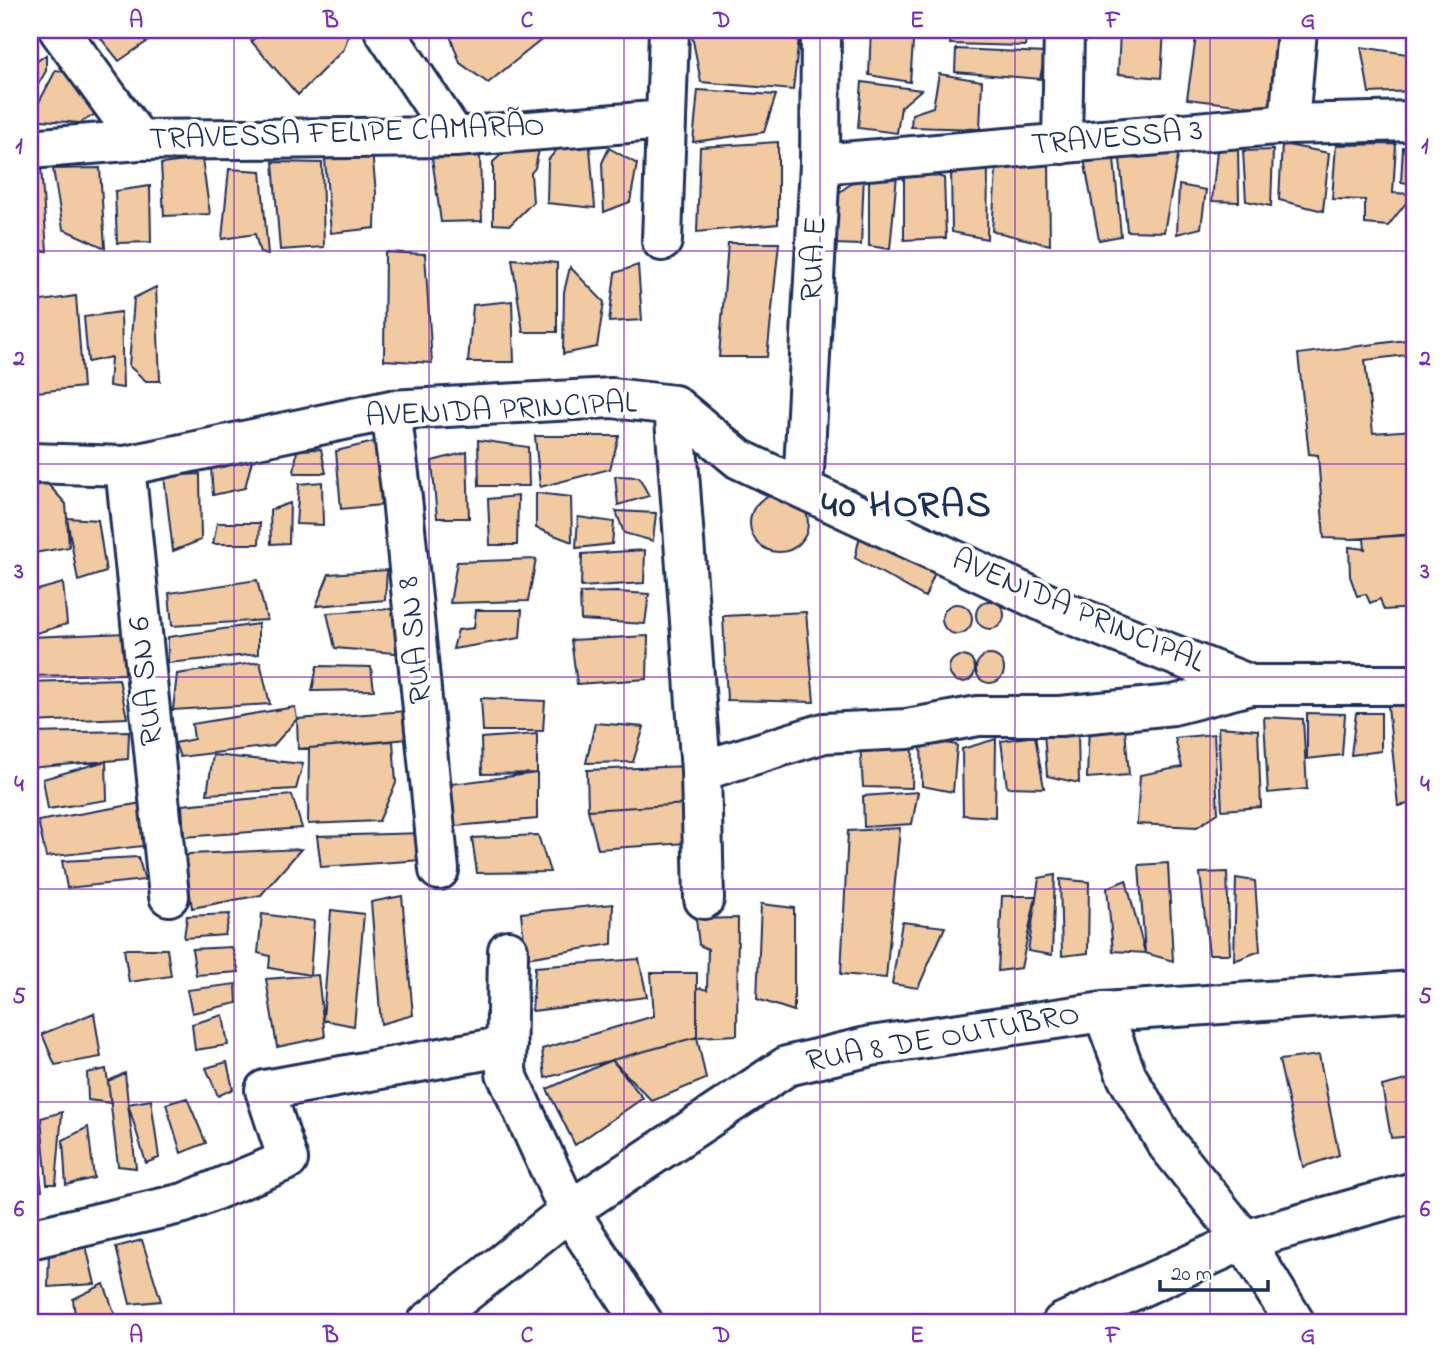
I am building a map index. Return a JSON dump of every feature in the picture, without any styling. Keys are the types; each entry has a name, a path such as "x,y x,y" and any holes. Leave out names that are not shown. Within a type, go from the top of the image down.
{"street":[{"path":"59,30 139,140"},
{"path":"384,30 455,137"},
{"path":"662,241 668,30"},
{"name":"RUA E","path":"803,489 820,164 821,30"},
{"path":"1062,144 1064,30"},
{"path":"1290,124 1297,30"},
{"name":"TRAVESSA FELIPE CAMARÃO","path":"30,149 139,140 455,137 665,120"},
{"name":"TRAVESSA 3","path":"820,164 1290,124 1414,121"},
{"name":"AVENIDA PRINCIPAL","path":"30,463 125,466 391,410 612,398 674,405 739,459 1067,612 1251,685 1414,685"},
{"path":"674,405 701,771 704,899"},
{"name":"RUA SN 8","path":"391,410 439,870"},
{"name":"RUA SN 6","path":"125,466 169,896"},
{"path":"701,771 824,733 907,729 978,716 1060,716 1174,705 1251,685"},
{"path":"508,950 506,1073 569,1211 643,1323"},
{"name":"RUA 8 DE OUTUBRO","path":"427,1323 569,1211 787,1066 871,1046 1103,1013 1414,991"},
{"path":"1103,1013 1127,1077 1167,1144 1244,1240 1295,1323"},
{"path":"30,1239 184,1203 288,1160 265,1090 507,1046"},
{"path":"1062,1323 1244,1240 1414,1192"}],"building":[{"path":"94,30 164,30 119,61"},
{"path":"266,30 350,30 344,49 298,95 251,41"},
{"path":"448,30 541,30 545,37 488,83 460,63"},
{"path":"691,30 723,30 799,38 793,90 701,82"},
{"path":"871,30 914,30 910,82 869,75"},
{"path":"953,30 1028,30 1025,46 950,44"},
{"path":"1120,30 1164,30 1161,78 1118,74"},
{"path":"1197,30 1283,30 1277,110 1187,99"},
{"path":"1361,47 1414,55 1414,91 1369,93"},
{"path":"956,49 1045,53 1040,79 955,72"},
{"path":"46,55 46,71 30,98 30,66"},
{"path":"56,70 86,77 97,113 80,123 30,119"},
{"path":"939,74 982,81 980,129 911,127 912,114 933,107"},
{"path":"862,82 921,90 901,107 897,133 858,128"},
{"path":"698,90 776,95 764,132 693,142"},
{"path":"589,136 595,208 547,203 548,160 564,141"},
{"path":"778,142 778,224 697,232 700,147"},
{"path":"1282,144 1329,153 1323,211 1279,200"},
{"path":"1396,144 1393,193 1413,194 1388,226 1365,224 1365,200 1332,199 1336,145"},
{"path":"540,145 535,168 531,173 533,202 510,225 493,224 493,162 511,146"},
{"path":"1403,147 1414,148 1414,184 1401,182"},
{"path":"609,148 637,164 630,202 604,212 602,163"},
{"path":"1238,148 1239,202 1212,201 1217,150"},
{"path":"1119,149 1179,151 1164,232 1127,231"},
{"path":"1273,150 1271,206 1246,201 1243,151"},
{"path":"372,151 376,193 375,228 331,233 325,159"},
{"path":"480,156 482,221 441,222 432,158"},
{"path":"997,156 1049,162 1050,245 992,231"},
{"path":"1114,158 1121,236 1099,240 1084,159"},
{"path":"202,159 210,214 164,216 161,164"},
{"path":"273,162 322,163 324,247 280,250"},
{"path":"41,166 47,251 30,249 30,168"},
{"path":"904,167 944,178 946,238 904,240"},
{"path":"988,167 987,239 952,232 951,169"},
{"path":"100,168 105,248 63,229 53,169"},
{"path":"229,169 261,171 268,255 260,253 255,234 222,239"},
{"path":"869,171 897,175 890,249 869,246"},
{"path":"864,174 861,245 835,244 837,194"},
{"path":"1179,185 1206,190 1201,228 1177,234"},
{"path":"150,186 151,242 117,243 115,191"},
{"path":"728,243 779,243 767,357 719,357"},
{"path":"385,252 425,254 432,363 384,360"},
{"path":"512,259 557,263 557,332 523,332"},
{"path":"638,265 642,320 609,322 615,273"},
{"path":"570,267 604,302 597,347 563,354 564,292"},
{"path":"156,287 160,381 146,381 129,366 134,298"},
{"path":"76,296 83,387 37,392 35,302"},
{"path":"512,301 514,362 468,362 473,305"},
{"path":"121,312 123,388 109,386 111,357 88,362 84,317"},
{"path":"1414,339 1414,354 1365,360 1373,433 1414,430 1414,534 1352,539 1324,538 1318,455 1309,454 1298,354"},
{"path":"535,436 619,436 610,469 540,487"},
{"path":"478,440 528,447 529,486 479,486"},
{"path":"378,441 381,505 341,509 336,451"},
{"path":"321,449 326,473 294,473 297,450"},
{"path":"467,452 469,518 437,518 432,461"},
{"path":"252,460 245,488 213,495 211,467"},
{"path":"200,474 201,540 173,551 164,476"},
{"path":"615,476 639,477 649,496 618,505"},
{"path":"46,482 66,504 69,547 34,553 30,488"},
{"path":"322,482 323,525 296,524 299,484"},
{"path":"536,493 571,497 572,542 536,528"},
{"path":"773,494 785,494 800,502 808,517 808,529 800,544 785,552 773,552 758,544 750,529 750,517 758,502"},
{"path":"518,496 517,545 490,545 488,499"},
{"path":"290,503 289,543 271,544 270,510"},
{"path":"616,511 656,513 653,541 624,533"},
{"path":"578,517 614,522 612,544 576,548"},
{"path":"67,518 98,520 106,572 78,581"},
{"path":"217,523 260,523 259,544 213,544"},
{"path":"861,531 938,565 925,597 855,558"},
{"path":"1414,535 1414,608 1384,610 1380,599 1370,603 1366,594 1357,596 1350,576 1349,547 1365,549 1364,538"},
{"path":"645,550 644,583 581,587 582,554"},
{"path":"536,559 528,601 450,603 457,562"},
{"path":"387,570 385,600 316,606 329,574"},
{"path":"257,580 267,620 172,626 169,593"},
{"path":"63,583 67,624 30,635 30,592"},
{"path":"580,593 649,594 645,624 581,620"},
{"path":"990,601 1000,605 1004,615 1000,625 990,629 980,625 976,615 980,605"},
{"path":"957,604 968,608 972,619 968,630 957,634 946,630 942,619 946,608"},
{"path":"403,608 406,654 335,648 327,613"},
{"path":"476,610 522,610 520,638 453,649 458,630 474,628"},
{"path":"806,612 814,702 727,700 723,616"},
{"path":"258,624 258,654 168,663 168,637"},
{"path":"127,633 126,674 30,676 30,637"},
{"path":"648,636 647,679 577,684 571,640"},
{"path":"990,655 1000,659 1004,669 1000,679 990,683 980,679 976,669 980,659"},
{"path":"962,656 971,660 975,669 971,678 962,682 953,678 949,669 953,660"},
{"path":"260,662 270,704 173,710 177,674"},
{"path":"317,666 371,667 374,690 312,691"},
{"path":"119,679 127,718 30,722 30,682"},
{"path":"481,698 545,701 543,731 483,731"},
{"path":"1388,706 1414,706 1414,803 1398,806"},
{"path":"295,707 297,719 273,746 180,757 175,743 194,739 192,724"},
{"path":"406,711 408,739 298,749 297,719"},
{"path":"1307,713 1345,714 1342,755 1307,759"},
{"path":"1356,713 1381,713 1381,751 1351,755"},
{"path":"1264,717 1303,719 1307,789 1268,793"},
{"path":"595,723 644,727 633,762 586,763"},
{"path":"1089,723 1125,729 1129,775 1087,778"},
{"path":"1218,727 1258,730 1261,807 1222,810"},
{"path":"1078,730 1079,783 1047,776 1044,731"},
{"path":"129,731 128,759 30,768 30,733"},
{"path":"537,734 537,773 482,774 481,738"},
{"path":"1214,734 1218,813 1197,827 1137,824 1140,775 1182,767 1175,738"},
{"path":"1035,736 1044,788 1007,787 1001,741"},
{"path":"921,739 957,745 953,792 922,786"},
{"path":"996,739 995,817 963,815 962,749"},
{"path":"393,741 396,783 379,821 308,824 309,748"},
{"path":"860,742 913,743 912,788 863,787"},
{"path":"213,755 303,764 296,789 207,794"},
{"path":"106,761 107,800 48,809 43,779"},
{"path":"688,766 688,804 588,810 587,770"},
{"path":"537,773 537,819 455,826 451,784"},
{"path":"918,792 912,824 864,827 863,796"},
{"path":"292,795 302,828 184,837 182,805"},
{"path":"142,803 152,845 46,857 38,821"},
{"path":"688,804 687,843 598,849 588,810"},
{"path":"900,828 886,978 841,974 848,831"},
{"path":"425,833 422,860 321,867 317,836"},
{"path":"538,835 550,872 477,873 472,838"},
{"path":"301,849 261,895 192,908 185,859 189,854"},
{"path":"138,857 145,880 67,888 62,861"},
{"path":"1168,863 1173,961 1145,953 1139,865"},
{"path":"1227,872 1230,954 1209,954 1200,873"},
{"path":"1055,875 1052,955 1028,951 1039,878"},
{"path":"1236,878 1255,881 1260,951 1234,961"},
{"path":"1060,879 1089,882 1088,953 1062,956"},
{"path":"1126,880 1145,953 1113,951 1107,888"},
{"path":"402,896 413,1015 381,1024 371,902"},
{"path":"1002,896 1036,896 1021,968 998,971"},
{"path":"613,904 612,944 526,958 521,913"},
{"path":"761,904 794,908 794,1011 757,999"},
{"path":"331,910 364,914 354,1026 323,1020"},
{"path":"230,914 225,935 184,938 187,916"},
{"path":"262,914 314,921 310,975 269,968 270,956 258,953"},
{"path":"738,918 737,1035 697,1037 697,987 707,990 708,949 699,945 696,919"},
{"path":"902,922 945,927 918,988 892,984"},
{"path":"232,947 239,972 196,975 192,949"},
{"path":"124,949 167,949 171,976 129,982"},
{"path":"639,959 647,997 532,1011 535,967"},
{"path":"651,973 697,973 697,1037 545,1078 542,1049 654,1016"},
{"path":"318,975 325,1037 277,1047 266,979"},
{"path":"236,984 237,1003 192,1013 187,990"},
{"path":"94,1013 101,1057 55,1065 42,1034"},
{"path":"223,1015 228,1045 195,1050 192,1024"},
{"path":"697,1037 706,1079 652,1101 612,1060"},
{"path":"1319,1055 1339,1155 1303,1167 1279,1060"},
{"path":"612,1060 643,1098 575,1145 547,1089"},
{"path":"227,1062 233,1089 218,1096 206,1068"},
{"path":"106,1069 111,1103 88,1100 87,1073"},
{"path":"125,1073 136,1168 118,1166 108,1081"},
{"path":"1414,1078 1414,1136 1391,1138 1382,1086"},
{"path":"187,1098 206,1143 181,1153 166,1104"},
{"path":"151,1100 159,1158 146,1163 128,1104"},
{"path":"62,1112 56,1184 47,1184 41,1118"},
{"path":"34,1127 42,1190 30,1191 30,1128"},
{"path":"88,1127 94,1178 66,1185 63,1140"},
{"path":"142,1240 161,1301 130,1304 116,1247"},
{"path":"86,1246 95,1284 48,1287 49,1251"},
{"path":"104,1284 118,1323 76,1323 73,1299"}],"district":[{"name":"40 HORAS","path":"907,507"}]}
